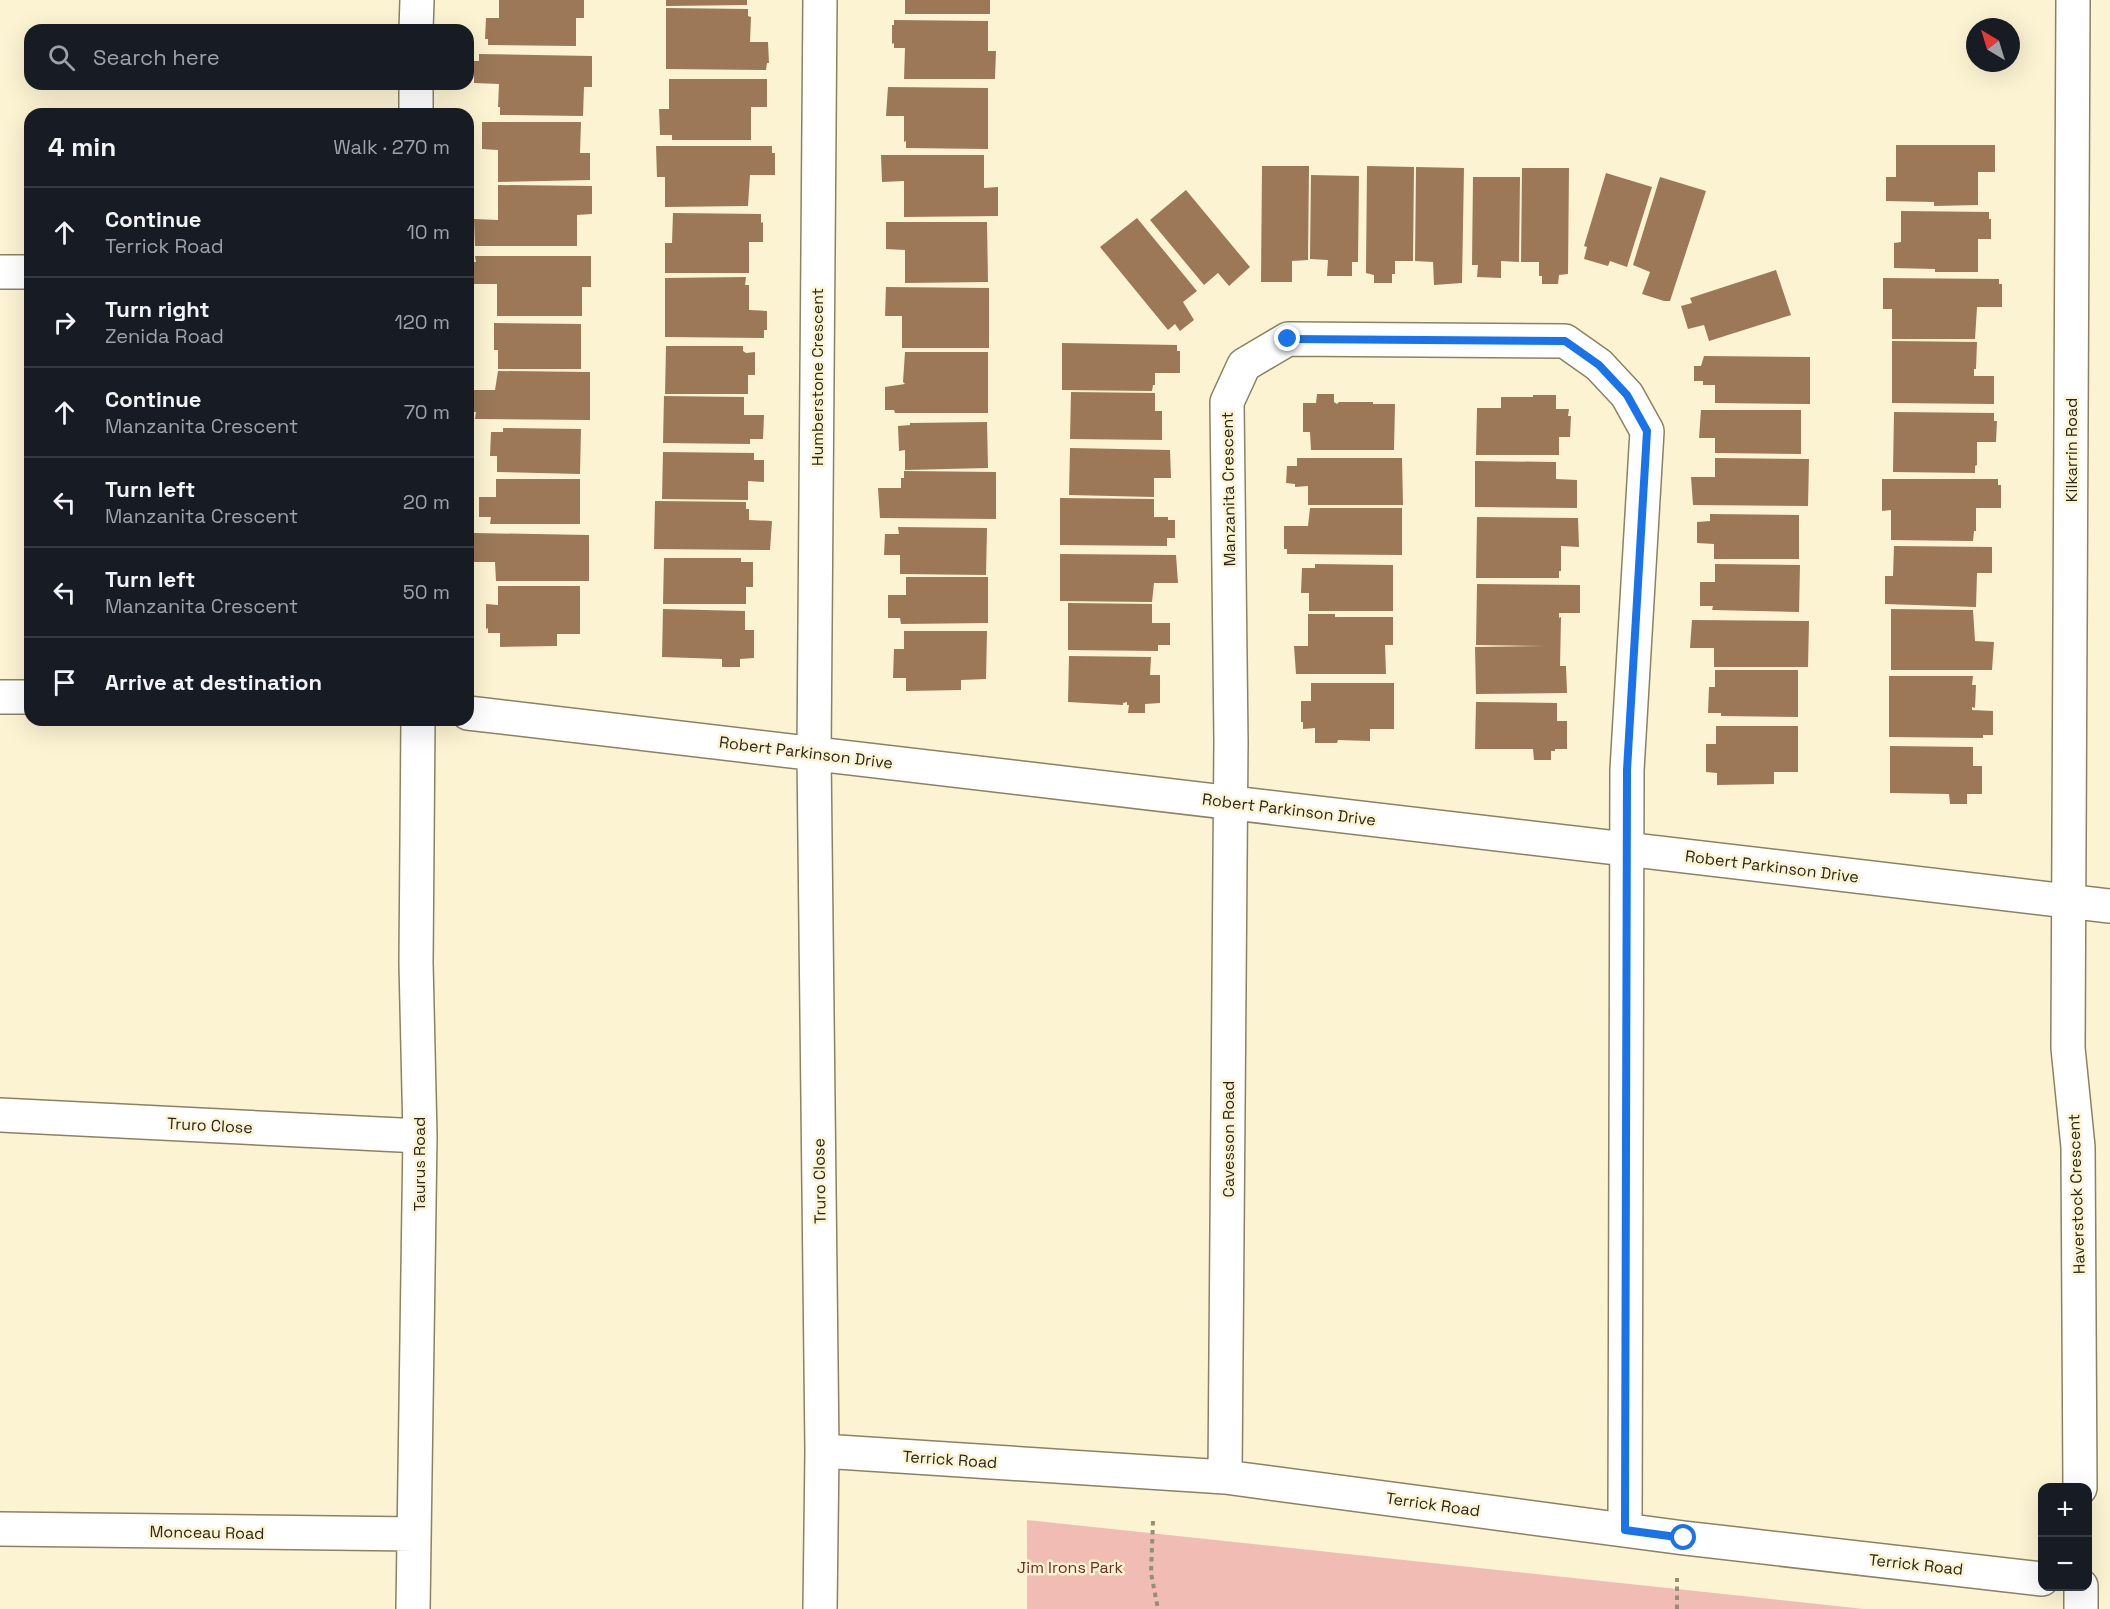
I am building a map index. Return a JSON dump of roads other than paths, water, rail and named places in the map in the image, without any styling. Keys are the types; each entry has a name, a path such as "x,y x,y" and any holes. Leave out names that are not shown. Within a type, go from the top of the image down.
{"street":[{"path":"416,24 417,0"},
{"name":"Humberstone Crescent","path":"814,753 820,0"},
{"name":"Kilkarrin Road","path":"2068,901 2073,0"},
{"path":"416,90 416,108"},
{"path":"0,272 24,272"},
{"name":"Manzanita Crescent","path":"1231,802 1227,402 1244,365 1288,339 1565,341 1599,365 1627,395 1647,431 1627,770 1625,1530"},
{"path":"0,697 24,697"},
{"name":"Robert Parkinson Drive","path":"474,714 2110,906"},
{"name":"Taurus Road","path":"413,1609 420,1136 416,963 418,726"},
{"name":"Truro Close","path":"814,753 822,1450 820,1609"},
{"name":"Cavesson Road","path":"1225,1477 1231,802"},
{"name":"Haverstock Crescent","path":"2068,901 2068,1048 2078,1147 2080,1483"},
{"name":"Truro Close","path":"0,1115 420,1136"},
{"name":"Terrick Road","path":"822,1450 1225,1477 1684,1538 2038,1578"},
{"name":"Monceau Road","path":"0,1529 414,1534"},
{"path":"2080,1609 2081,1591"}],"park label":[{"name":"Jim Irons Park","path":"1070,1567"}]}
